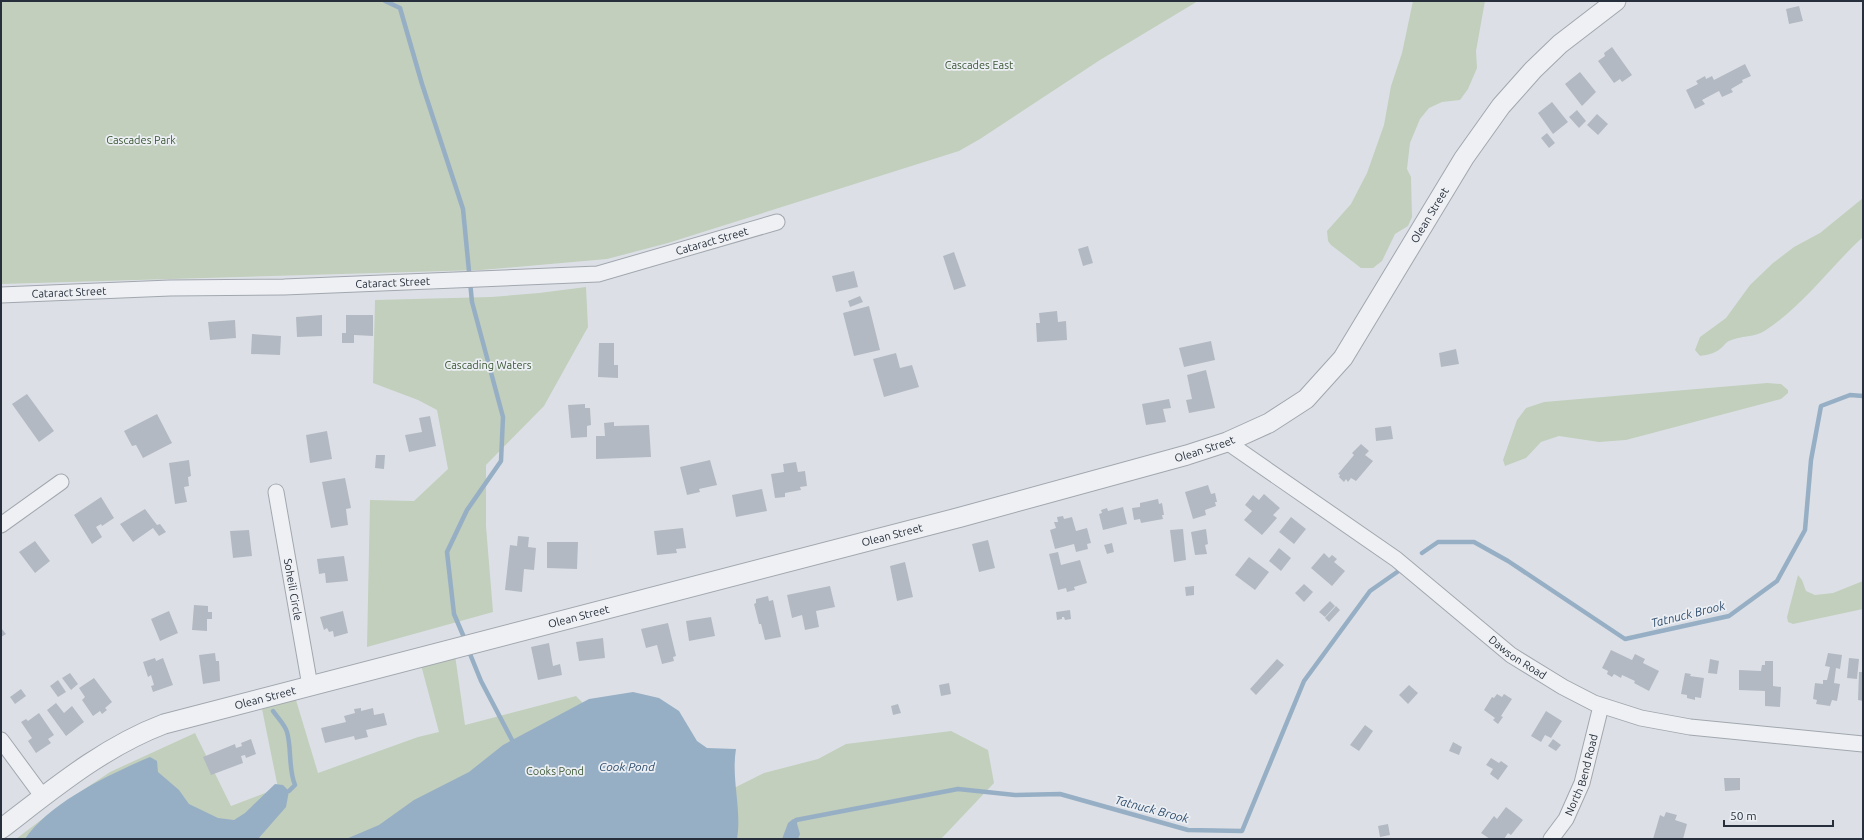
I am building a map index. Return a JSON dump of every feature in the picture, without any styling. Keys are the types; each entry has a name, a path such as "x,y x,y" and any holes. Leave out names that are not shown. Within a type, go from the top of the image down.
{"street":[{"name":"Olean Street","path":"1,830 42,797 98,758 148,730 182,719 961,517 1187,455 1227,442 1262,426 1288,412 1306,399 1343,358 1464,158 1497,111 1533,70 1555,50 1616,1"},
{"name":"Cataract Street","path":"1,295 170,288 284,287 598,274 777,222"},
{"name":"Dawson Road","path":"1227,442 1396,559 1511,655 1578,696 1601,706 1641,718 1690,727 1863,744"},
{"path":"1,525 61,482"},
{"name":"Soheili Circle","path":"276,492 310,686"},
{"name":"North Bend Road","path":"1551,839 1566,819 1582,784 1601,706"},
{"path":"1,740 42,797"}],"green space":[{"name":"Cascades Park","path":"1,1 1198,1 1100,60 980,139 959,151 668,243 607,259 481,270 1,284"},
{"path":"1413,1 1485,1 1476,51 1477,68 1468,89 1460,100 1442,102 1429,108 1420,119 1410,143 1407,169 1411,177 1412,217 1408,226 1395,234 1382,261 1373,268 1361,268 1331,245 1328,241 1327,231 1351,204 1367,173 1384,125 1391,86 1402,53"},
{"path":"1863,198 1863,237 1793,309 1762,333 1734,339 1715,352 1700,356 1695,350 1700,337 1726,318 1750,285 1773,263 1794,247 1820,233"},
{"name":"Cascading Waters","path":"586,287 588,327 544,406 486,465 486,526 493,612 367,647 370,500 414,501 448,469 437,410 418,400 373,383 375,300 491,297"},
{"path":"1767,383 1781,384 1788,390 1788,393 1781,399 1626,440 1599,442 1559,436 1541,442 1526,458 1505,466 1503,460 1517,420 1526,408 1544,402"},
{"path":"1798,575 1802,580 1806,591 1815,595 1833,593 1863,581 1863,609 1793,624 1788,622 1787,617"},
{"name":"Cooks Pond","path":"455,655 465,725 576,696 635,756 728,791 764,773 818,759 846,744 951,731 988,750 994,783 941,839 16,839 58,807 110,772 195,733 231,806 278,788 262,709 296,700 318,773 418,737 439,732 421,665"}],"water":[{"name":"Cook Pond","path":"633,692 659,698 679,711 697,741 707,748 736,749 735,772 738,816 737,839 346,839 379,825 414,800 469,772 503,745 589,699"},
{"path":"150,757 157,761 158,772 179,790 189,804 218,818 234,820 245,813 275,784 283,785 289,791 286,807 258,839 25,839 49,813 65,801 99,781"},
{"path":"793,819 796,820 800,834 798,839 782,839 788,823"}],"building":[{"path":"1799,6 1803,21 1789,24 1786,9"},
{"path":"1612,47 1632,75 1622,82 1620,79 1614,83 1598,61 1605,56 1604,53"},
{"path":"1745,64 1751,76 1742,80 1743,82 1731,89 1733,92 1722,97 1719,91 1702,100 1705,104 1695,109 1686,90 1698,84 1696,81 1705,76 1706,79 1712,76 1714,80"},
{"path":"1580,72 1596,92 1582,106 1565,84"},
{"path":"1552,102 1568,122 1553,134 1538,113"},
{"path":"1577,110 1586,121 1579,128 1569,117"},
{"path":"1597,114 1608,124 1598,135 1587,125"},
{"path":"1547,133 1555,143 1549,148 1541,138"},
{"path":"1088,246 1093,263 1083,266 1078,249"},
{"path":"954,252 966,286 954,290 943,256"},
{"path":"854,271 858,287 836,292 832,276"},
{"path":"860,296 863,302 850,307 848,301"},
{"path":"869,306 880,350 854,356 843,313"},
{"path":"1057,311 1058,322 1066,321 1067,340 1037,342 1036,323 1040,323 1039,313"},
{"path":"322,315 322,336 297,337 296,317"},
{"path":"346,315 373,315 373,336 354,335 354,343 342,343 342,333 346,333"},
{"path":"235,320 236,338 210,340 208,322"},
{"path":"252,334 281,336 280,355 251,354"},
{"path":"1211,341 1215,360 1184,367 1179,348"},
{"path":"599,343 614,343 614,365 618,365 618,378 598,377"},
{"path":"1456,349 1459,364 1441,367 1439,353"},
{"path":"896,353 900,368 912,365 919,387 884,397 873,359"},
{"path":"1206,370 1215,408 1189,413 1186,400 1192,399 1187,375"},
{"path":"27,394 54,431 39,442 12,404"},
{"path":"1169,399 1171,408 1163,409 1166,422 1146,425 1142,404"},
{"path":"585,404 585,408 590,408 591,425 587,426 587,437 571,438 568,405"},
{"path":"157,414 172,443 143,458 136,445 132,446 124,431"},
{"path":"430,416 436,446 409,452 405,435 422,432 419,418"},
{"path":"614,422 614,426 649,425 651,457 596,459 596,436 605,436 604,423"},
{"path":"1391,426 1393,439 1376,441 1375,428"},
{"path":"327,431 332,459 310,463 306,435"},
{"path":"1361,444 1369,451 1365,455 1373,461 1356,481 1351,478 1348,482 1346,479 1344,482 1338,474 1354,455 1352,453"},
{"path":"376,455 385,455 384,469 375,468"},
{"path":"189,460 191,476 188,477 189,486 184,487 187,502 175,504 169,463"},
{"path":"710,460 717,485 699,489 700,492 687,495 680,467"},
{"path":"796,462 798,472 805,471 807,486 800,487 801,490 785,493 785,497 775,498 771,474 784,472 783,464"},
{"path":"345,478 351,508 346,509 348,525 331,528 322,482"},
{"path":"1208,485 1211,494 1215,493 1217,502 1215,502 1216,506 1205,510 1206,515 1193,519 1185,492"},
{"path":"762,489 767,511 736,517 732,495"},
{"path":"1264,494 1280,508 1273,515 1277,518 1262,535 1244,520 1252,511 1245,505 1253,495 1259,500"},
{"path":"101,497 114,518 102,526 101,524 96,527 102,537 92,544 74,515"},
{"path":"1158,499 1159,504 1162,503 1164,515 1162,515 1163,519 1141,523 1140,519 1134,520 1132,508 1140,507 1140,503"},
{"path":"1123,507 1127,524 1103,530 1099,514 1102,513 1101,510 1107,508 1108,511"},
{"path":"145,509 157,525 160,524 166,532 159,536 153,528 133,542 120,524"},
{"path":"1063,516 1064,519 1072,517 1076,531 1087,528 1091,543 1087,544 1088,549 1076,552 1074,544 1055,549 1050,530 1056,528 1054,522 1058,522 1057,517"},
{"path":"1291,517 1306,529 1294,544 1279,532"},
{"path":"683,528 686,548 676,549 677,553 657,555 654,531"},
{"path":"1183,529 1186,560 1174,562 1170,530"},
{"path":"1206,529 1208,544 1205,545 1207,554 1195,555 1191,532"},
{"path":"249,530 252,556 233,558 230,531"},
{"path":"518,536 529,537 528,547 536,548 534,570 524,569 522,592 505,590 510,545 517,546"},
{"path":"988,540 995,568 979,572 972,544"},
{"path":"35,541 50,561 35,573 19,552"},
{"path":"547,542 578,542 577,569 547,568"},
{"path":"1112,543 1114,552 1107,554 1104,545"},
{"path":"1279,548 1291,558 1281,571 1269,561"},
{"path":"1058,552 1061,565 1080,560 1087,583 1074,587 1075,590 1067,592 1066,588 1058,590 1049,554"},
{"path":"1324,553 1329,558 1332,555 1337,559 1334,562 1345,571 1332,586 1311,568"},
{"path":"344,556 348,581 326,583 325,573 319,574 317,559"},
{"path":"1249,557 1269,572 1255,590 1235,575"},
{"path":"905,562 913,597 897,601 890,566"},
{"path":"1304,584 1313,592 1304,602 1295,593"},
{"path":"830,586 835,607 816,611 819,627 805,630 802,615 792,618 787,595"},
{"path":"1194,586 1194,595 1186,596 1185,587"},
{"path":"768,596 769,601 773,600 781,637 765,640 754,604 756,603 756,599"},
{"path":"1330,601 1335,606 1325,617 1319,612"},
{"path":"194,605 208,606 208,612 212,612 212,619 207,619 207,631 192,630"},
{"path":"1336,606 1340,610 1329,622 1325,618"},
{"path":"1070,610 1071,619 1065,620 1064,617 1062,617 1062,619 1057,620 1056,612"},
{"path":"169,611 178,633 160,641 151,619"},
{"path":"343,611 348,633 334,637 333,631 329,632 327,628 324,630 320,617"},
{"path":"711,617 715,636 689,641 686,621"},
{"path":"668,623 676,656 673,657 674,661 662,664 657,645 646,648 641,629"},
{"path":"1,628 6,634 1,637"},
{"path":"603,638 605,658 579,661 576,642"},
{"path":"549,643 553,666 560,664 562,675 538,680 531,647"},
{"path":"1611,650 1632,660 1635,654 1645,659 1643,663 1659,671 1649,691 1634,683 1635,681 1622,675 1621,678 1614,674 1612,677 1607,674 1608,671 1602,668"},
{"path":"215,653 216,661 219,661 220,681 203,684 199,655"},
{"path":"1828,653 1842,655 1840,669 1836,668 1834,683 1840,684 1837,701 1832,700 1830,706 1816,704 1817,700 1813,699 1815,683 1823,684 1823,680 1827,680 1830,667 1825,666"},
{"path":"155,658 156,661 163,658 173,685 153,692 151,686 154,685 151,675 148,677 143,662"},
{"path":"1849,658 1859,659 1857,679 1847,678"},
{"path":"1277,659 1284,665 1256,695 1250,689"},
{"path":"1710,659 1719,661 1717,674 1708,673"},
{"path":"1765,661 1773,661 1773,686 1781,687 1780,707 1765,706 1765,691 1739,690 1739,670 1761,671 1762,665 1765,665"},
{"path":"1859,672 1863,672 1863,701 1858,700"},
{"path":"70,673 78,684 71,690 62,678"},
{"path":"1685,673 1691,674 1690,676 1704,678 1701,698 1695,697 1695,700 1687,698 1687,695 1681,694"},
{"path":"94,678 112,702 105,708 107,710 102,714 100,711 93,716 82,700 85,697 79,688"},
{"path":"58,680 66,692 58,697 50,686"},
{"path":"949,683 951,694 941,696 939,685"},
{"path":"1409,685 1418,693 1408,704 1399,695"},
{"path":"21,689 26,696 15,704 10,697"},
{"path":"1497,694 1502,697 1504,694 1512,699 1501,716 1503,717 1498,724 1493,720 1495,718 1484,710 1492,697 1494,698"},
{"path":"56,703 64,713 72,706 84,722 66,736 47,710"},
{"path":"898,704 901,713 893,715 891,706"},
{"path":"361,708 361,711 373,708 374,715 384,713 387,725 366,730 368,737 355,740 354,736 325,743 321,728 346,722 344,716 355,713 354,709"},
{"path":"1546,711 1562,721 1551,738 1545,735 1541,742 1531,736"},
{"path":"39,713 54,735 48,739 51,743 36,753 28,741 32,738 21,722 26,719 28,721"},
{"path":"1365,725 1373,731 1359,751 1350,745"},
{"path":"251,739 256,754 246,758 245,755 241,756 243,763 211,775 203,757 235,744 236,748 242,746 241,743"},
{"path":"1553,739 1561,745 1556,751 1548,746"},
{"path":"1453,742 1462,747 1459,755 1449,751"},
{"path":"1491,758 1499,763 1501,761 1508,766 1498,780 1490,774 1493,769 1486,765"},
{"path":"1724,778 1740,778 1740,790 1725,791"},
{"path":"1506,807 1523,820 1511,835 1508,833 1504,839 1490,839 1481,833 1494,816 1497,819"},
{"path":"1666,812 1677,815 1675,820 1687,824 1683,839 1653,839 1660,815 1664,817"},
{"path":"1388,824 1390,835 1380,837 1378,826"}],"waterway":[{"path":"385,1 400,8 422,84 463,209 472,302 503,417 501,461 467,510 447,552 454,614 466,642"},
{"name":"Tatnuck Brook","path":"1422,553 1438,542 1474,542 1508,561 1625,639 1729,616 1777,581 1805,530 1811,460 1821,406 1850,395 1863,396"},
{"name":"Tatnuck Brook","path":"794,825 796,820 958,789 1015,795 1060,794 1188,830 1242,831 1304,681 1370,591 1400,570"},
{"path":"468,649 481,681 512,740"},
{"path":"273,711 287,732 295,785 289,791"}],"park label":[{"name":"Cascades East","path":"979,65"}]}
